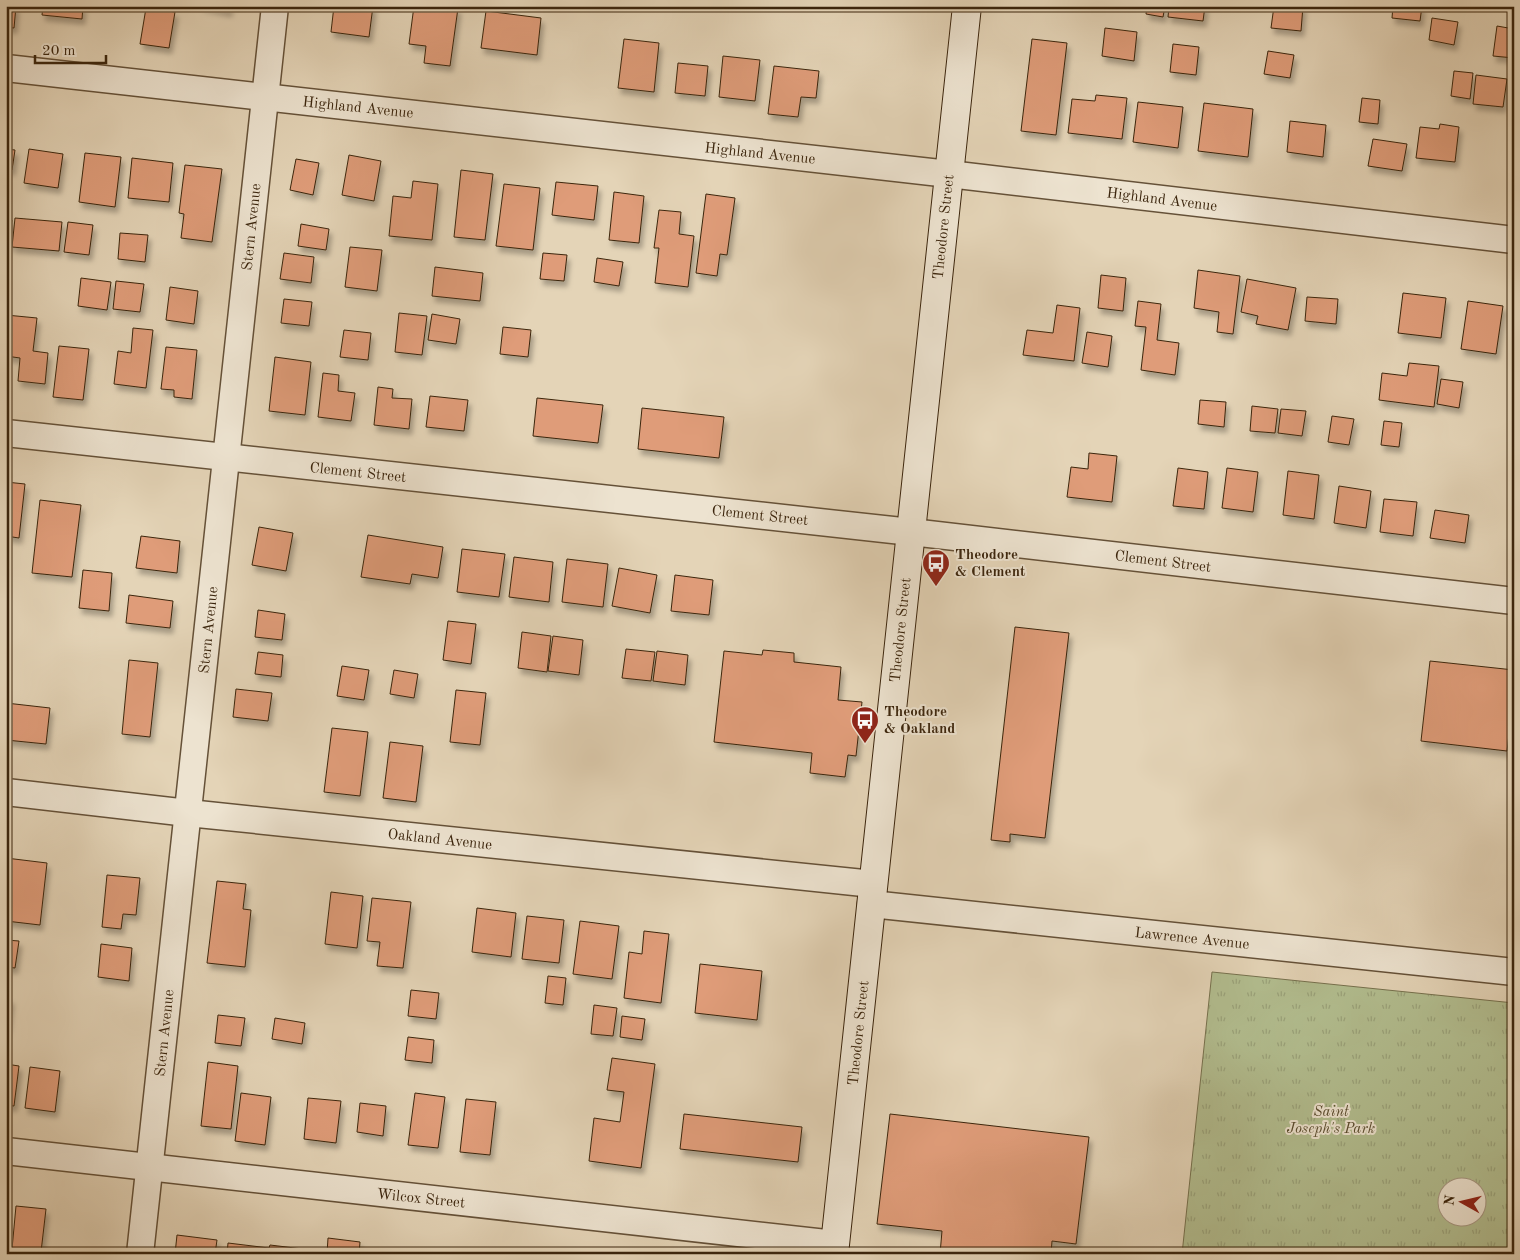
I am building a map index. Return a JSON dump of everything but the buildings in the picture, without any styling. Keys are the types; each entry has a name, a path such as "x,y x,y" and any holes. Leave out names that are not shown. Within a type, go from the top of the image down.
{"main road":[{"name":"Theodore Street","path":"834,1249 967,6"}],"street":[{"name":"Stern Avenue","path":"140,1254 275,6"},
{"name":"Highland Avenue","path":"6,68 949,174 1514,240"},
{"name":"Clement Street","path":"6,433 911,532 1514,601"},
{"name":"Oakland Avenue","path":"6,792 872,894"},
{"name":"Lawrence Avenue","path":"872,894 1514,972"},
{"name":"Wilcox Street","path":"6,1151 834,1249"}],"green space":[{"name":"Saint Joseph's Park","path":"1212,972 1514,1003 1514,1254 1182,1254"}],"place":[{"name":"Theodore & Clement","path":"936,587"},
{"name":"Theodore & Oakland","path":"865,744"}]}
